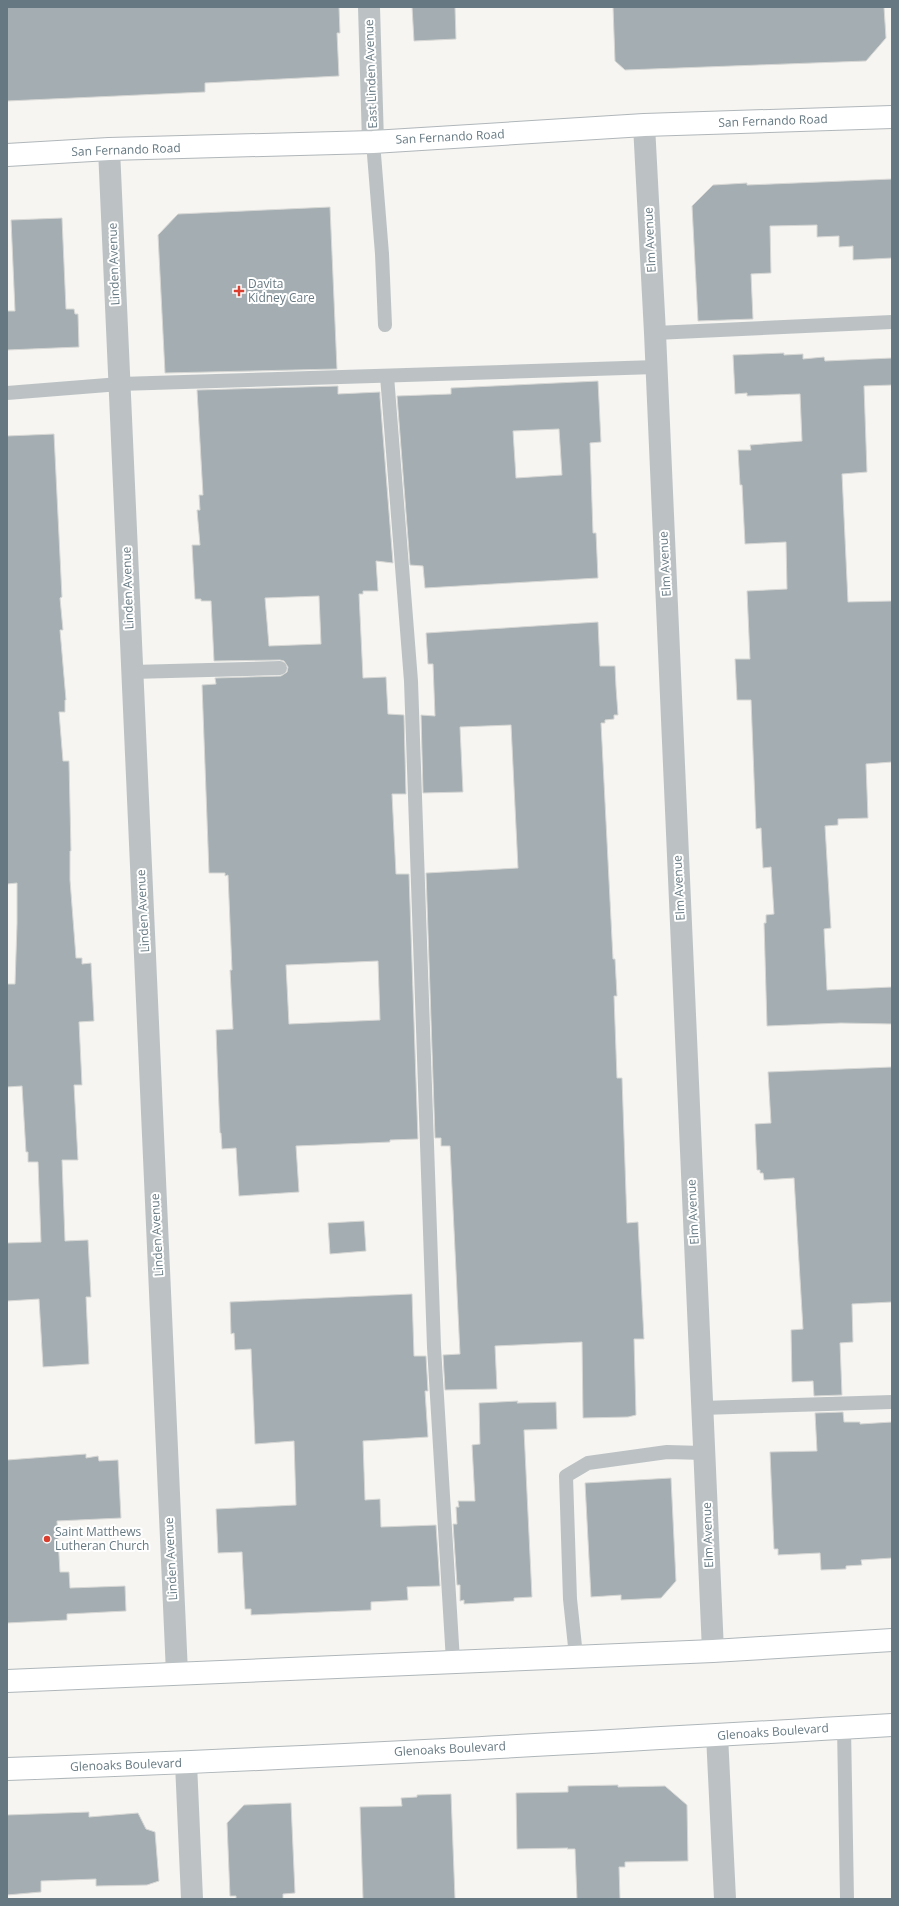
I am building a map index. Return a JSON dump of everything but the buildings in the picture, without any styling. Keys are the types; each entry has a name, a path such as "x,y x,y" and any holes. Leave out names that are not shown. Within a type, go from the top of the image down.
{"main road":[{"name":"San Fernando Road","path":"7,155 109,150 373,142 644,125 892,117"},
{"path":"7,1681 713,1651 892,1640"},
{"name":"Glenoaks Boulevard","path":"7,1769 186,1763 717,1736 892,1725"}],"street":[{"name":"East Linden Avenue","path":"368,7 373,142"},
{"name":"Elm Avenue","path":"644,125 655,333 713,1651"},
{"name":"Linden Avenue","path":"109,150 177,1673"},
{"path":"717,1736 725,1899"},
{"path":"186,1763 192,1899"}],"lane":[{"path":"373,142 382,254 385,325"},
{"path":"655,333 892,322"},
{"path":"7,393 120,384 656,367"},
{"path":"387,376 411,681 434,1347 453,1661"},
{"path":"132,672 280,668"},
{"path":"702,1408 892,1402"},
{"path":"576,1656 570,1599 566,1476 588,1463 667,1452 704,1453"},
{"path":"844,1727 847,1899"}],"place":[{"name":"Davita Kidney Care","path":"239,291"},
{"name":"Saint Matthews Lutheran Church","path":"47,1539"}]}
